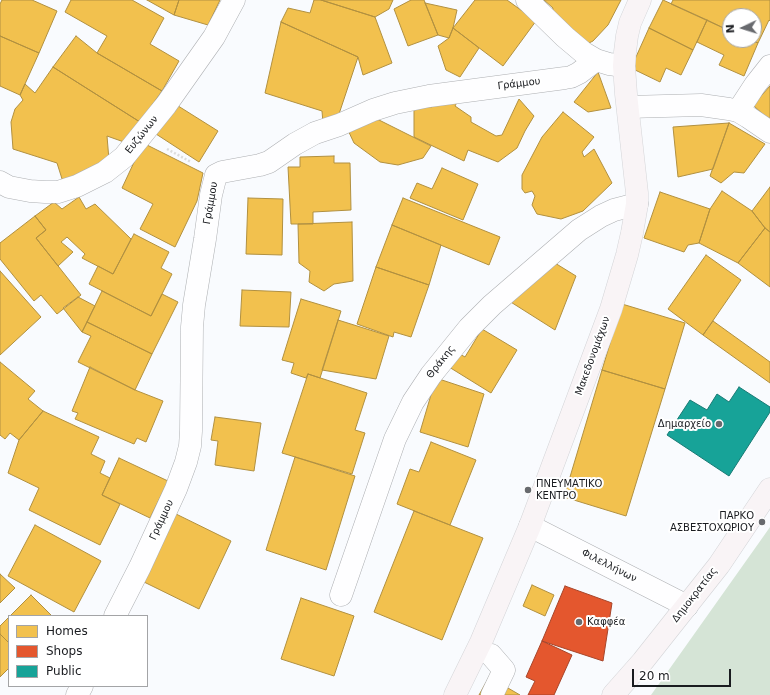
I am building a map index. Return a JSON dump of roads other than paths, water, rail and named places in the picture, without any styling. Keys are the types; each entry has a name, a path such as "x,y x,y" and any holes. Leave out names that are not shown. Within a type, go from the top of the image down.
{"main road":[{"name":"Μακεδονομάχων","path":"455,695 481,642 530,526 616,292 627,255 637,204 637,193 624,66 630,23 640,0"},
{"name":"Δημοκρατίας","path":"613,695 688,606 719,565 770,489"}],"street":[{"name":"Ευζώνων","path":"0,182 9,187 30,191 58,192 77,186 105,172 124,157 166,105 214,37 234,0"},
{"path":"527,0 565,37 584,53 596,60 624,66"},
{"name":"Γράμμου","path":"116,615 140,567 176,489 190,446 192,431 192,327 194,305 211,195 216,175 222,172 260,165 268,162 315,133 395,103 429,96 571,77 596,60"},
{"path":"738,111 755,85 770,66"},
{"path":"628,107 701,105 724,108 738,111 748,116 770,132"},
{"name":"Θράκης","path":"341,595 395,439 413,402 430,375 469,328 492,305 579,230 601,216 614,210 637,204"},
{"name":"Φιλελλήνων","path":"530,526 688,606"},
{"path":"491,655 504,670 492,695"}],"place":[{"name":"Δημαρχείο","path":"719,424"},
{"name":"ΠΝΕΥΜΑΤΙΚΟ ΚΕΝΤΡΟ","path":"528,490"},
{"name":"ΠΑΡΚΟ ΑΣΒΕΣΤΟΧΩΡΙΟΥ","path":"762,522"},
{"name":"Καφφέα","path":"579,622"}]}
